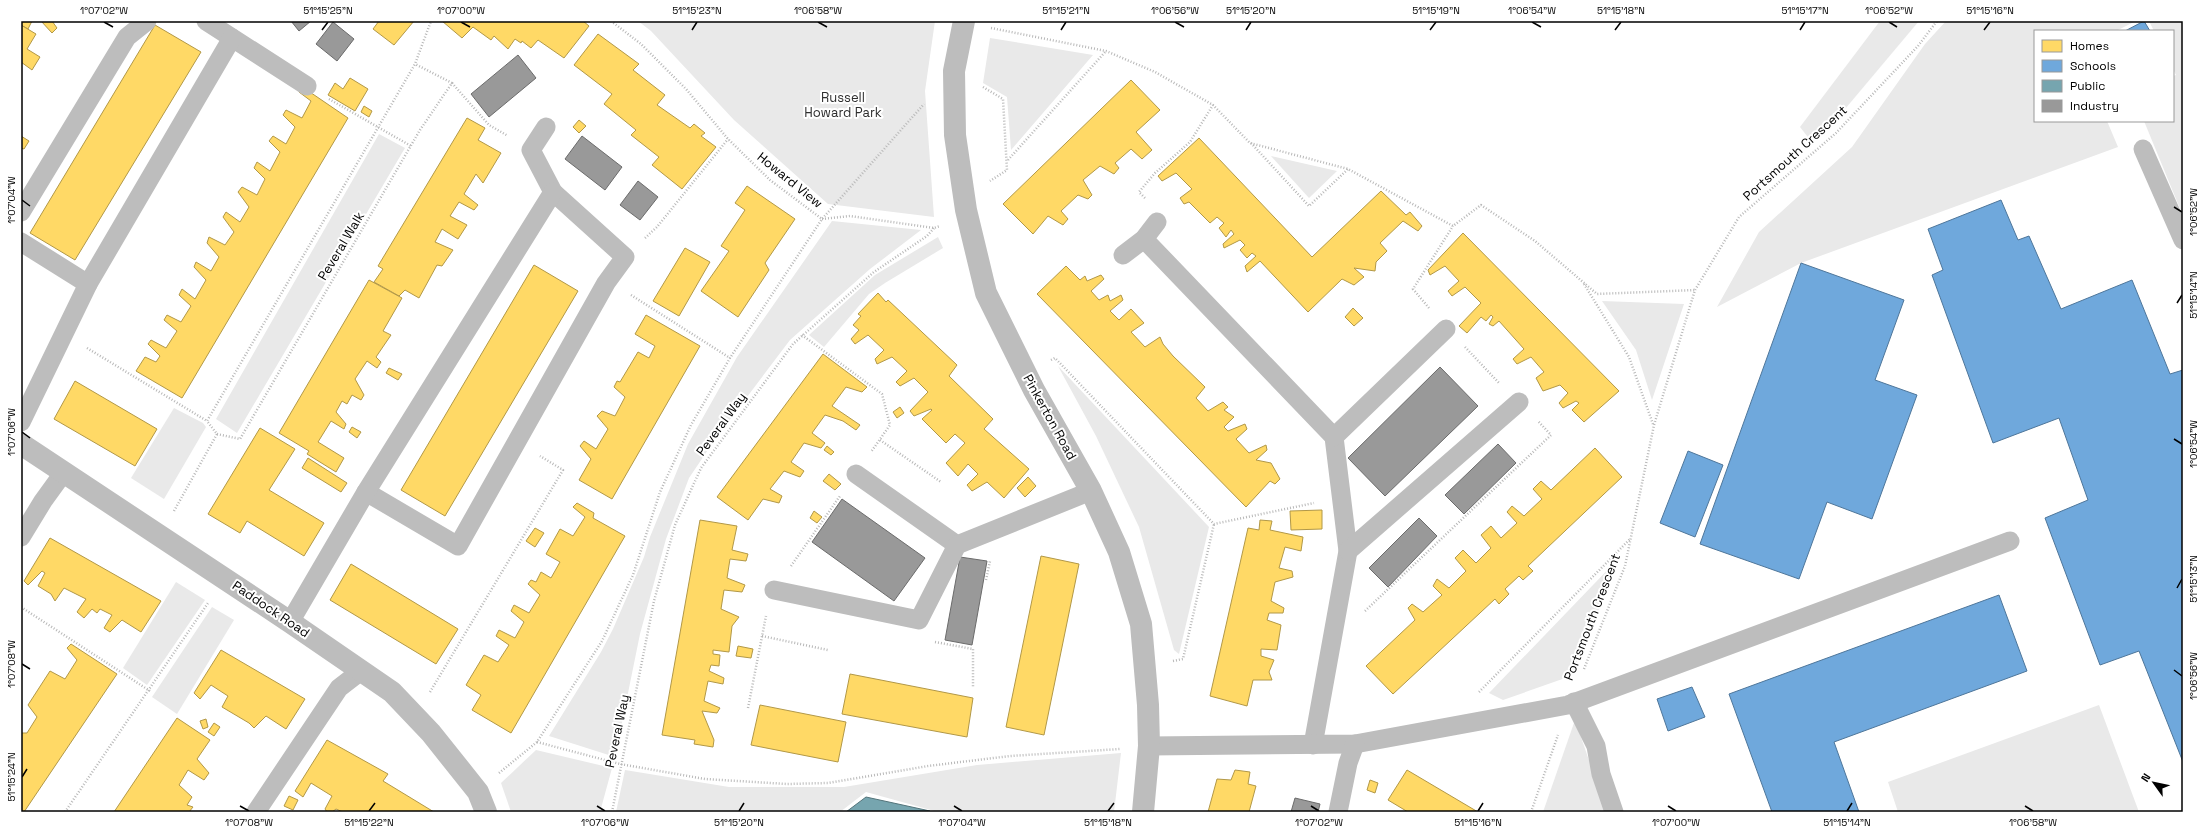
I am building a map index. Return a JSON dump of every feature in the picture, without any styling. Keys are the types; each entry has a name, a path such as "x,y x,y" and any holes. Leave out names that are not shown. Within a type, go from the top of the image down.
{"street":[{"name":"Pinkerton Road","path":"964,22 954,71 956,135 964,199 986,293 1025,370 1092,491 1119,552 1141,624 1145,664 1149,746 1143,812"},
{"name":"Paddock Road","path":"21,444 290,622 392,692 416,716 478,792 486,812"}],"lane":[{"path":"21,212 127,37 147,21"},
{"path":"206,21 306,86"},
{"path":"21,422 88,284 232,38"},
{"path":"366,492 458,546 608,280 625,257 553,192 531,150 546,127"},
{"path":"2143,149 2183,240"},
{"path":"290,622 366,492 553,192"},
{"path":"1123,255 1144,239 1156,222"},
{"path":"1144,239 1334,437 1348,551 1313,744"},
{"path":"21,242 88,284"},
{"path":"1334,437 1446,329"},
{"path":"1348,551 1519,402"},
{"path":"21,537 64,472"},
{"path":"856,474 957,545"},
{"path":"774,590 919,620 957,545 1092,491"},
{"path":"1149,746 1355,744 1571,704 2010,541"},
{"path":"256,812 339,688 361,671"},
{"path":"1571,704 1596,746 1601,774 1614,812"},
{"path":"1338,812 1348,763 1355,744"}],"path":[{"name":"Peveral Walk","path":"208,421 415,64 431,21"},
{"name":"Howard View","path":"611,21 641,44 686,89 728,139 770,180 822,219 730,358"},
{"name":"Portsmouth Crescent","path":"1531,812 1625,566 1654,425 1695,290 1739,217 1836,133 1918,46 1937,21"},
{"path":"964,22 1106,51 1155,72 1213,105 1309,206 1348,168"},
{"path":"1007,160 1106,51"},
{"path":"415,64 452,82 489,125 531,150"},
{"path":"822,219 954,71 1003,99 1007,170 964,199"},
{"name":"Peveral Walk","path":"218,434 240,438 411,146 452,82"},
{"path":"306,86 411,146"},
{"path":"1139,192 1156,173 1190,142 1213,105"},
{"path":"625,257 658,227 728,139"},
{"path":"1250,143 1348,168 1453,226"},
{"path":"1446,329 1413,289 1453,226 1481,205 1535,241 1597,294 1695,290"},
{"name":"Peveral Way","path":"612,812 620,764 654,601 676,525 701,468 757,390 793,344 874,272 927,236 934,228 850,216 822,219"},
{"path":"608,280 730,358"},
{"path":"1582,281 1629,357 1654,425"},
{"path":"748,708 762,636 774,590 890,425 882,394 802,336"},
{"path":"84,347 208,421 218,434 173,512"},
{"name":"Peveral Way","path":"478,792 537,742 602,641 633,575 660,492 688,432 730,358"},
{"path":"1025,370 1055,358 1214,524"},
{"path":"880,440 941,482"},
{"path":"416,716 563,470 517,443"},
{"path":"1214,524 1341,497"},
{"path":"1145,664 1183,660 1214,524"},
{"path":"1478,694 1630,539"},
{"path":"65,812 150,691 210,599"},
{"path":"21,607 150,691"},
{"path":"919,620 919,639 972,649 973,688"},
{"path":"762,636 828,650"},
{"path":"537,742 620,764 705,779 786,784 828,783 928,766 1010,756 1149,746"}],"green space":[{"name":"Russell Howard Park","path":"638,21 935,21 925,91 934,217 828,204 734,120 651,31"},
{"path":"1880,21 1919,21 1840,115 1811,141 1800,127"},
{"path":"1946,21 2136,21 2118,30 2034,30 2034,122 2107,122 2118,147 1801,263 1717,307 1759,232 1852,147 1925,44"},
{"path":"2149,21 2183,21 2183,216 2144,122 2174,122 2174,76 2176,75 2174,71 2174,30 2154,30"},
{"path":"990,38 1093,55 1011,150 1007,97 983,83"},
{"path":"379,134 405,148 237,433 216,419"},
{"path":"1271,156 1337,171 1309,198"},
{"path":"832,221 921,230 870,269 790,340 716,438 689,478 666,539 640,634 615,757 549,736 601,652 613,629 644,557 650,537 688,444 737,357"},
{"path":"938,237 943,248 869,294 824,347 809,335 875,275"},
{"path":"1602,301 1684,304 1652,400 1636,350"},
{"path":"1058,366 1209,527 1179,654 1174,650 1139,527 1096,436"},
{"path":"174,408 203,423 206,427 164,499 131,478"},
{"path":"1618,559 1614,573 1571,676 1503,700 1489,693"},
{"path":"176,582 205,600 147,685 123,668"},
{"path":"212,607 234,620 177,714 152,697"},
{"path":"2099,705 2139,812 1898,812 1888,782"},
{"path":"1575,720 1607,812 1543,812"},
{"path":"536,750 612,768 600,812 511,812 501,783"},
{"path":"1121,753 1114,812 938,812 866,792 840,812 616,812 625,770 729,787 844,787 977,765"}],"building: Homes":[{"path":"21,21 32,21 28,29 21,25"},
{"path":"41,21 52,21 57,28 52,33"},
{"path":"379,21 414,21 394,45 373,29"},
{"path":"442,21 583,21 589,26 564,58 538,40 531,48 522,41 521,43 515,39 508,49 494,36 491,40 473,27 462,38"},
{"path":"21,25 36,34 27,49 40,57 32,70 21,62"},
{"path":"155,25 201,52 75,260 30,233"},
{"path":"598,34 639,64 633,70 665,95 657,105 690,128 694,124 705,133 701,136 716,147 682,189 652,165 659,157 631,135 636,130 604,104 612,94 574,65"},
{"path":"350,78 368,89 355,111 328,95 335,83 343,89"},
{"path":"1131,80 1160,110 1136,132 1152,150 1142,159 1131,149 1115,163 1119,168 1114,174 1100,166 1083,180 1092,195 1088,199 1078,195 1061,211 1068,219 1063,225 1048,216 1033,234 1003,204"},
{"path":"301,86 348,118 182,398 136,371 145,357 156,362 160,356 148,344 151,340 166,348 177,331 164,320 167,315 181,322 191,306 179,295 182,289 195,299 206,280 194,267 196,262 211,271 219,257 207,243 209,237 225,245 234,232 223,217 226,212 240,222 249,207 238,192 242,187 257,195 265,179 254,168 257,162 270,171 280,152 269,141 273,136 286,144 295,127 283,115 286,110 302,118 311,101 299,92"},
{"path":"364,106 372,111 369,117 361,112"},
{"path":"467,118 485,128 478,140 501,153 483,183 476,174 464,194 478,205 474,210 459,202 450,216 467,225 458,239 442,229 435,242 453,250 442,266 437,265 419,298 405,290 399,296 374,282 383,269 378,266"},
{"path":"579,120 586,126 579,133 573,127"},
{"path":"21,136 29,141 24,149 21,148"},
{"path":"1199,138 1312,257 1381,191 1406,215 1410,212 1422,226 1418,231 1403,221 1380,243 1387,251 1376,262 1375,271 1354,268 1364,277 1354,285 1342,279 1308,312 1260,261 1247,272 1245,266 1256,256 1252,253 1247,258 1240,250 1245,245 1240,240 1224,248 1223,244 1234,234 1231,230 1226,237 1219,228 1224,223 1217,217 1210,223 1189,202 1184,204 1180,198 1192,189 1176,173 1162,181 1158,176"},
{"path":"747,186 795,219 765,263 769,270 738,317 701,291 729,251 721,246 745,210 735,203"},
{"path":"1463,233 1619,391 1584,422 1572,410 1579,403 1576,401 1563,408 1559,403 1568,393 1560,385 1543,391 1536,378 1544,372 1531,357 1517,364 1513,359 1524,349 1499,321 1493,326 1489,324 1493,317 1491,315 1486,321 1481,317 1467,333 1459,326 1481,303 1465,287 1452,296 1448,291 1459,281 1445,266 1430,275 1428,270"},
{"path":"685,248 710,262 679,316 653,301"},
{"path":"534,265 578,291 445,516 401,490"},
{"path":"1066,266 1080,280 1085,276 1087,281 1101,275 1104,279 1091,291 1099,300 1108,295 1110,301 1121,295 1123,300 1110,311 1119,320 1131,309 1144,323 1131,332 1145,347 1160,337 1163,344 1173,356 1205,387 1196,398 1208,411 1223,402 1228,407 1224,410 1234,417 1224,427 1228,431 1245,424 1247,429 1236,439 1249,453 1266,445 1267,450 1256,460 1271,463 1280,479 1275,484 1270,481 1246,507 1037,294"},
{"path":"369,280 402,298 383,331 391,335 376,357 381,362 377,368 367,361 355,379 364,395 361,400 352,395 347,404 342,401 336,412 346,424 344,429 331,421 318,442 344,458 336,472 307,454 309,451 279,433"},
{"path":"878,293 886,302 888,300 957,365 949,376 993,419 984,429 1029,469 1004,498 987,482 972,491 967,485 978,474 968,464 958,476 946,463 965,443 955,434 946,443 922,419 932,410 931,409 914,416 910,411 928,392 914,378 900,386 896,382 907,371 892,357 877,364 875,359 884,350 868,335 855,344 851,339 859,330 853,325 861,316 858,314"},
{"path":"1353,308 1363,318 1354,326 1345,317"},
{"path":"646,315 700,346 612,499 579,480 591,459 580,446 584,441 596,449 608,429 597,416 602,411 615,416 625,397 614,387 617,381 620,382 638,352 649,358 655,346 635,334"},
{"path":"823,354 867,387 862,392 846,387 832,406 860,425 856,430 843,421 825,415 812,433 825,443 821,448 804,443 791,462 804,471 800,477 784,471 770,489 782,496 779,503 763,499 748,520 717,497"},
{"path":"389,368 402,374 398,380 386,373"},
{"path":"75,381 157,429 135,466 54,419"},
{"path":"900,407 904,413 897,418 893,412"},
{"path":"352,427 361,432 357,438 349,432"},
{"path":"260,428 295,449 269,490 324,523 304,556 247,521 240,533 208,514"},
{"path":"827,446 834,452 831,455 824,450"},
{"path":"1595,448 1622,477 1528,566 1533,571 1523,580 1519,576 1505,589 1509,594 1499,604 1495,599 1393,694 1366,666 1415,620 1408,608 1412,604 1423,612 1442,595 1433,586 1437,579 1449,588 1466,571 1455,558 1463,550 1476,563 1491,548 1481,535 1491,526 1501,538 1517,523 1507,512 1512,506 1524,516 1542,499 1533,489 1541,481 1551,490"},
{"path":"308,458 347,483 341,492 302,468"},
{"path":"829,474 841,484 835,490 823,481"},
{"path":"1028,477 1036,486 1025,497 1017,488"},
{"path":"577,503 594,513 593,518 625,536 511,733 472,710 481,695 466,685 484,655 498,662 509,645 496,636 499,630 515,638 524,622 511,611 514,605 529,613 540,595 528,584 531,580 536,582 541,572 551,578 560,562 546,554 560,529 573,536 585,517 573,507"},
{"path":"1322,510 1322,529 1291,530 1290,511"},
{"path":"814,511 822,517 817,523 810,518"},
{"path":"700,520 737,526 732,550 748,554 746,561 730,559 727,578 745,585 742,592 724,590 721,609 739,617 732,626 729,652 713,650 713,654 720,655 719,666 711,665 709,671 724,678 723,684 708,681 704,701 720,708 717,713 702,711 714,740 713,747 694,744 695,740 662,735"},
{"path":"1260,520 1272,521 1270,530 1303,537 1301,551 1285,547 1279,568 1292,571 1293,577 1275,582 1271,601 1284,608 1283,613 1269,613 1267,620 1281,625 1277,650 1261,649 1261,656 1274,660 1269,672 1272,680 1253,680 1247,706 1210,696 1248,528 1259,530"},
{"path":"535,528 544,533 535,547 526,541"},
{"path":"50,538 161,601 141,632 122,620 110,632 104,628 112,615 100,609 97,613 92,609 84,618 77,612 86,599 64,588 55,601 51,594 38,586 45,573 42,571 28,585 24,581"},
{"path":"1041,556 1079,564 1044,735 1006,727"},
{"path":"351,564 458,629 436,664 330,600"},
{"path":"71,644 117,674 24,812 21,812 21,733 27,733 37,717 28,705 50,671 65,679 77,660 67,648"},
{"path":"738,646 753,649 751,658 736,656"},
{"path":"221,650 305,699 286,729 266,716 254,728 249,723 222,707 228,696 211,685 200,699 194,693"},
{"path":"850,674 973,698 967,737 842,714"},
{"path":"760,705 846,722 838,762 751,745"},
{"path":"177,718 210,740 197,759 209,773 204,780 188,770 179,785 192,797 187,805 193,807 189,812 114,812"},
{"path":"206,719 208,727 203,729 200,721"},
{"path":"214,723 220,727 214,736 208,732"},
{"path":"327,740 388,774 383,781 434,812 343,812 336,809 332,812 327,812 325,809 332,796 311,783 303,797 295,791"},
{"path":"1235,770 1250,772 1248,784 1256,786 1249,812 1208,812 1217,779 1231,780"},
{"path":"1407,770 1478,812 1408,812 1388,800"},
{"path":"1370,780 1378,783 1375,793 1367,790"},
{"path":"289,796 298,800 293,810 284,806"}],"building: Schools":[{"path":"2144,21 2149,30 2127,30"},
{"path":"2001,200 2018,240 2029,236 2061,309 2132,280 2170,374 2183,370 2183,762 2139,651 2100,665 2045,518 2088,500 2059,418 1993,443 1932,275 1943,270 1928,229"},
{"path":"1801,263 1904,300 1875,380 1917,395 1872,519 1827,502 1799,579 1700,544"},
{"path":"1688,451 1723,465 1695,537 1660,523"},
{"path":"1999,595 2027,671 1834,742 1859,812 1772,812 1729,694"},
{"path":"1692,687 1705,717 1668,731 1657,699"}],"building: Public":[{"path":"866,797 930,811 930,812 846,812"}],"building: Industry":[{"path":"291,21 311,21 299,31"},
{"path":"333,22 354,39 337,61 316,44"},
{"path":"518,55 536,78 489,117 471,94"},
{"path":"582,136 622,167 605,190 565,159"},
{"path":"638,181 658,197 640,220 620,205"},
{"path":"1440,367 1478,406 1385,496 1348,458"},
{"path":"1498,444 1516,463 1464,514 1445,495"},
{"path":"842,499 925,558 894,601 812,542"},
{"path":"1419,518 1437,536 1388,587 1369,568"},
{"path":"960,557 987,561 972,645 945,640"},
{"path":"1295,798 1320,804 1318,812 1291,812"}]}
